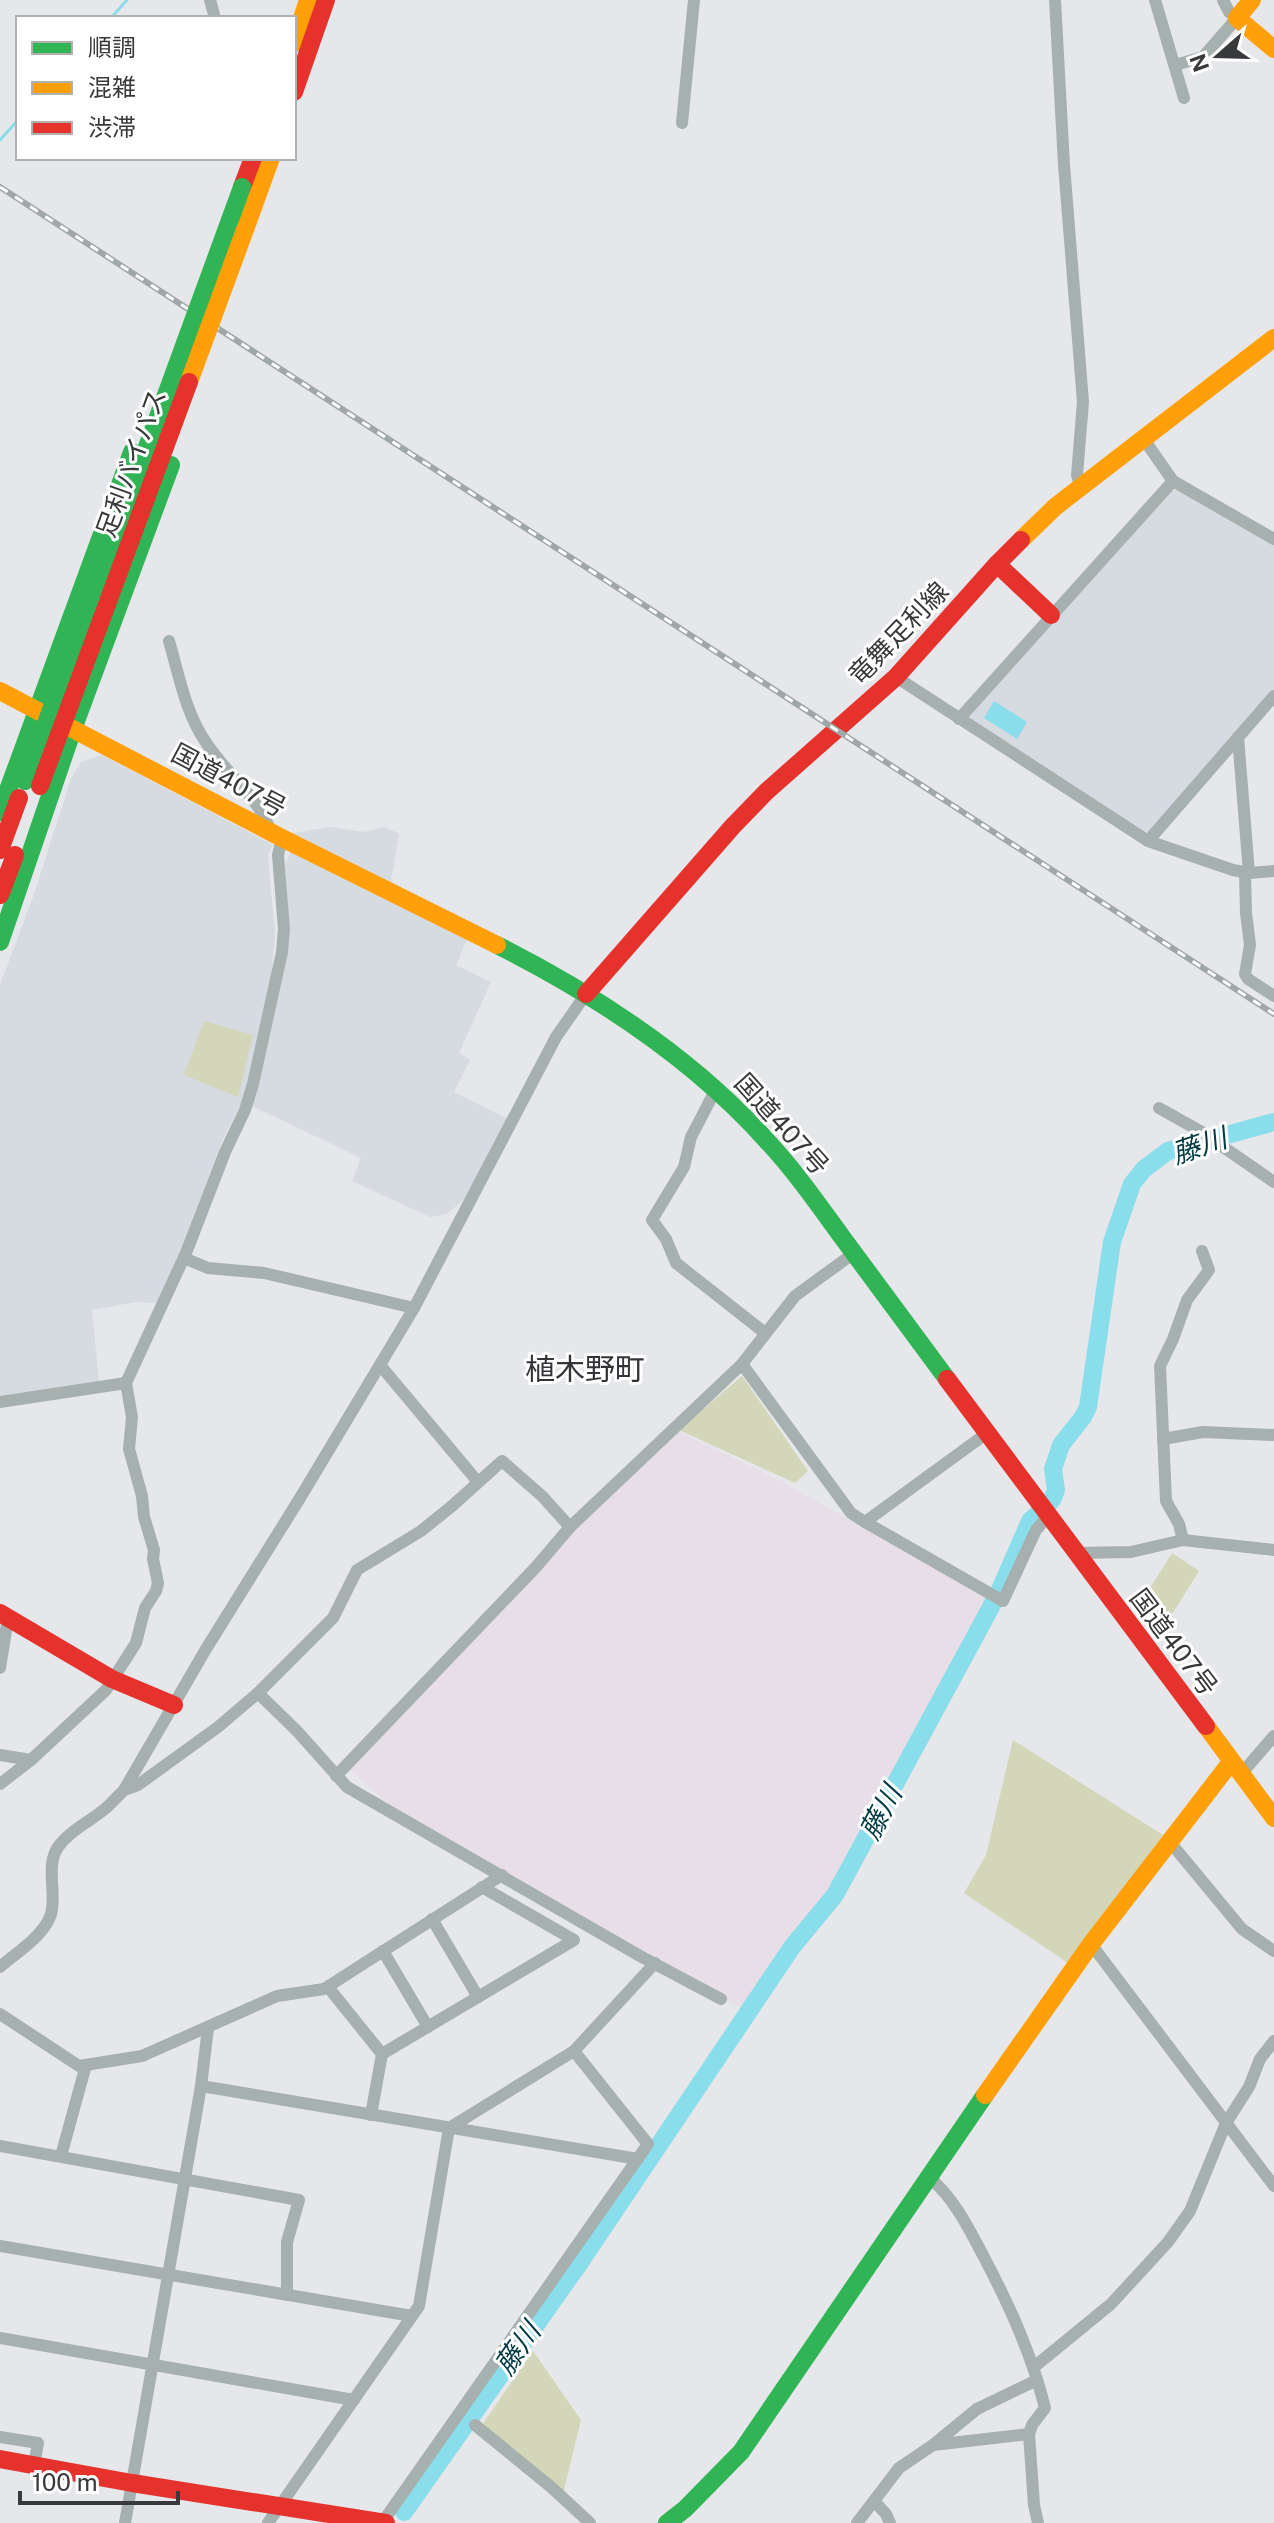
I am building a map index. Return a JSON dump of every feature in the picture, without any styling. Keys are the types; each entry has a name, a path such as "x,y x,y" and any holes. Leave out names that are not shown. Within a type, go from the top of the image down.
{"main road":[{"path":"296,37 308,0"},
{"path":"297,84 326,0"},
{"path":"1252,0 1237,18 1274,49"},
{"name":"足利バイパス","path":"32,783 252,160"},
{"name":"足利バイパス","path":"32,783 270,160"},
{"path":"0,812 209,252 242,187"},
{"path":"0,942 73,729 243,265 246,227"},
{"name":"竜舞足利線","path":"586,994 767,791 896,677 997,564 1080,486 1274,338"},
{"path":"997,564 1051,615"},
{"name":"国道407号","path":"0,691 276,835 538,965 586,994 698,1073 773,1145 1274,1818"},
{"path":"0,850 32,783"},
{"path":"0,895 32,783"},
{"path":"4,1615 112,1679 174,1705"},
{"path":"667,2523 741,2452 1091,1944 1170,1842 1236,1768"},
{"path":"0,2459 384,2523"}],"street":[{"path":"682,123 694,0"},
{"path":"1055,0 1064,165 1083,402 1077,475 1080,486"},
{"path":"1155,0 1184,98"},
{"path":"1175,65 1203,57 1237,18 1229,12 1223,0"},
{"path":"1143,438 1173,481 1274,539"},
{"path":"959,719 1173,481"},
{"path":"0,1784 31,1760 106,1690 136,1643 145,1608 158,1583 154,1550 129,1449 132,1417 126,1383 184,1258 225,1152 245,1110 271,1011 284,929 276,835 266,817 207,745 196,726 169,641"},
{"path":"896,677 1148,841 1247,873 1274,871"},
{"path":"1148,841 1274,696"},
{"path":"1238,737 1250,945 1245,974 1274,996"},
{"path":"0,1967 38,1934 50,1918 53,1859 58,1847 124,1790 206,1649 414,1308 556,1037 586,994"},
{"path":"716,1089 691,1137 684,1167 652,1220 666,1239 676,1263 765,1333"},
{"path":"1159,1108 1200,1131 1274,1182"},
{"path":"1183,1540 1179,1524 1166,1501 1160,1366 1187,1300 1209,1270 1202,1251"},
{"path":"336,1776 536,1567 570,1527 742,1364 795,1296 854,1253"},
{"path":"184,1258 208,1268 264,1273 414,1308"},
{"path":"742,1364 851,1513 1003,1601 1036,1530 1048,1516"},
{"path":"380,1365 478,1482"},
{"path":"0,1402 126,1383"},
{"path":"1163,1439 1203,1432 1274,1435"},
{"path":"865,1522 987,1433"},
{"path":"124,1790 138,1785 161,1769 258,1693 333,1618 357,1570 421,1531 502,1461 542,1496 570,1527"},
{"path":"1075,1553 1131,1552 1183,1540 1274,1550"},
{"path":"0,1668 4,1615"},
{"path":"258,1693 347,1787 721,1999"},
{"path":"1236,1768 1274,1736"},
{"path":"0,1755 31,1760"},
{"path":"1170,1842 1242,1929 1274,1951"},
{"path":"0,2014 79,2066 142,2056 277,1996 328,1987 502,1875"},
{"path":"382,2054 574,1940 482,1887"},
{"path":"432,1919 478,1997"},
{"path":"1091,1944 1274,2186"},
{"path":"383,1951 428,2027"},
{"path":"268,2523 419,2306 449,2128 574,2051 655,1963"},
{"path":"328,1987 382,2054 371,2115"},
{"path":"125,2523 201,2086 208,2028"},
{"path":"857,2523 899,2468 977,2409 1036,2374 1111,2304 1168,2242 1190,2211 1226,2123 1249,2087 1260,2059 1274,2041"},
{"path":"384,2523 648,2144 574,2051"},
{"path":"61,2156 86,2065"},
{"path":"201,2086 638,2159"},
{"path":"0,2146 299,2200 287,2242 287,2295"},
{"path":"929,2177 947,2195 973,2236 1001,2290 1036,2374 1045,2411 1032,2425 1029,2434 1038,2523"},
{"path":"0,2246 412,2316"},
{"path":"0,2338 354,2400"},
{"path":"475,2425 590,2523"},
{"path":"933,2445 1029,2434"},
{"path":"0,2437 38,2443 34,2465"},
{"path":"875,2502 890,2523"}],"shaded area":[{"path":"1178,489 1274,544 1274,692 1152,831 1144,833 970,720 969,716 1169,492"},
{"path":"102,755 273,845 268,855 275,935 271,980 244,1097 222,1141 172,1273 157,1303 136,1302 92,1310 99,1383 0,1398 0,985 33,897 71,779 81,762"},
{"path":"331,827 363,832 385,827 399,834 391,882 293,833"},
{"path":"291,852 468,937 456,965 491,982 459,1053 470,1060 454,1092 508,1119 472,1192 447,1214 430,1217 352,1181 361,1158 252,1106 288,950 290,929 285,864"},
{"path":"677,1431 783,1482 987,1598 830,1887 741,2008 392,1807 350,1770 573,1530"}],"green space":[{"path":"204,1021 253,1035 238,1097 184,1075"},
{"path":"742,1376 808,1471 795,1483 679,1430"},
{"path":"1172,1553 1199,1571 1169,1619 1142,1601"},
{"path":"1013,1740 1163,1835 1068,1963 964,1893 986,1855"},
{"path":"533,2351 581,2420 563,2494 481,2427"}],"water":[{"path":"994,701 1027,722 1017,739 984,718"}],"waterway":[{"path":"113,16 127,0"},
{"path":"0,140 16,122"},
{"name":"藤川","path":"404,2512 581,2261 792,1947 835,1895 998,1594 1030,1521 1052,1500 1056,1490 1053,1469 1061,1445 1088,1407 1112,1242 1132,1184 1144,1169 1168,1151 1274,1122"}],"railway":[{"path":"0,187 1274,1014"}],"traffic: fast":[{"path":"25,781 242,187"},
{"path":"0,812 132,452"},
{"path":"0,942 73,729 171,465"},
{"path":"497,945 606,1007 708,1082 797,1176 947,1379"},
{"path":"667,2523 741,2452 985,2095"}],"traffic: slow":[{"path":"296,37 308,0"},
{"path":"1252,0 1237,18 1274,49"},
{"path":"246,227 270,160"},
{"path":"189,382 246,227"},
{"path":"1021,540 1055,507 1274,338"},
{"path":"0,691 38,711"},
{"path":"38,711 497,945"},
{"path":"1206,1726 1274,1818"},
{"path":"985,2095 1091,1944 1231,1762"}],"traffic: jam":[{"path":"296,86 326,0"},
{"path":"242,187 252,160"},
{"path":"40,786 189,382"},
{"path":"586,994 733,826 767,791 896,677 1021,540"},
{"path":"997,564 1051,615"},
{"path":"0,850 19,798"},
{"path":"0,895 15,855"},
{"path":"947,1379 1206,1726"},
{"path":"0,1613 112,1679 174,1705"},
{"path":"0,2459 386,2523"}],"district":[{"name":"植木野町","path":"585,1369"}]}
